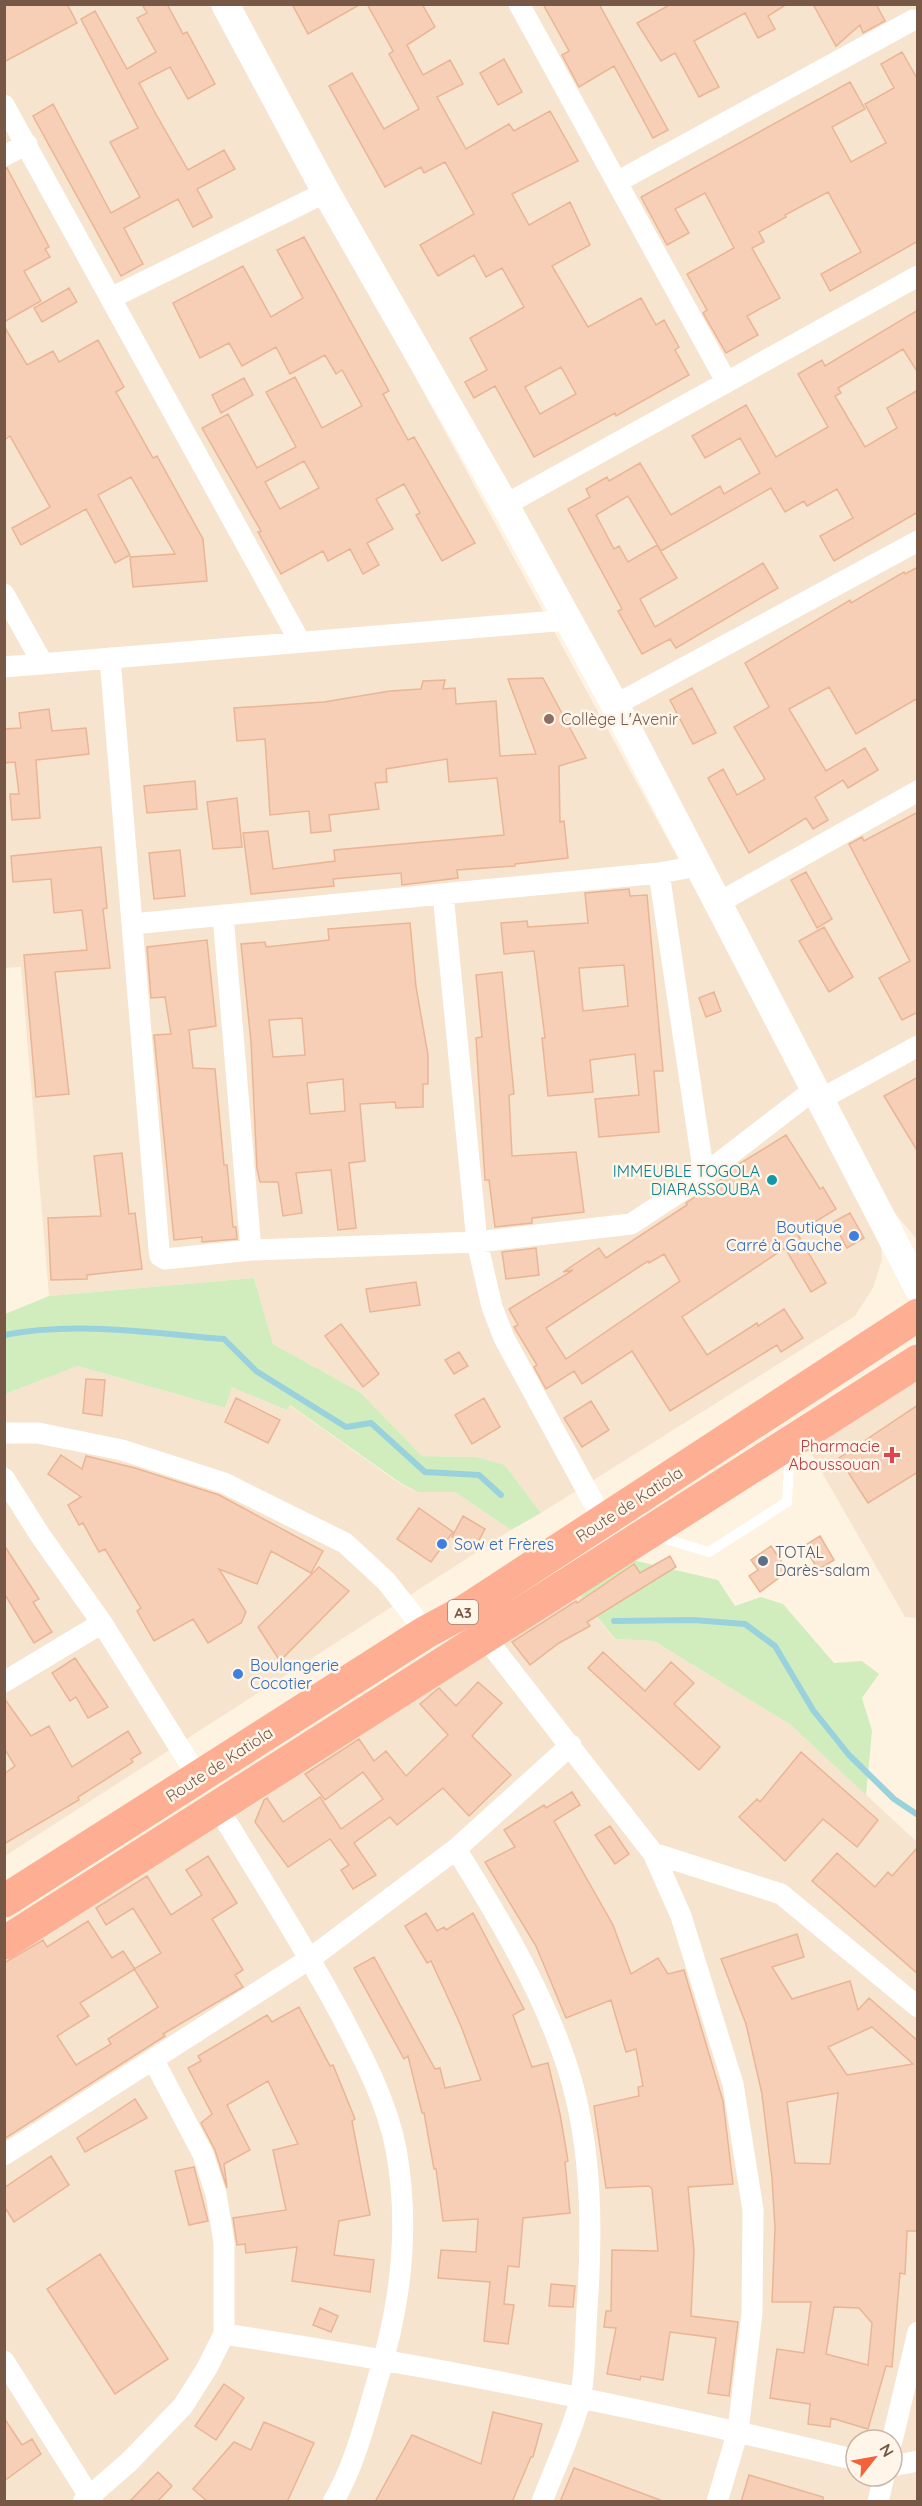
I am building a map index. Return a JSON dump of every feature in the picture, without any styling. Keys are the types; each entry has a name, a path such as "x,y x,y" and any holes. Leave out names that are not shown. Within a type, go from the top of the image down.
{"highway":[{"name":"Route de Katiola","path":"4,1901 426,1632 465,1611 918,1316"},
{"name":"A3","path":"4,1943 918,1361"}],"street":[{"path":"225,4 326,192 505,505 615,705 918,1288"},
{"path":"519,4 726,381"},
{"path":"617,182 911,18"},
{"path":"4,105 299,640"},
{"path":"4,156 27,144"},
{"path":"111,297 326,192"},
{"path":"505,505 918,276"},
{"path":"615,705 918,541"},
{"path":"4,594 43,664"},
{"path":"4,668 299,640 568,620"},
{"path":"110,658 160,1256 165,1259 251,1250 477,1242 631,1224 818,1094 918,1046"},
{"path":"718,903 918,790"},
{"path":"132,924 658,873 698,866"},
{"path":"658,873 704,1175"},
{"path":"443,894 477,1242 492,1307 504,1338 603,1520"},
{"path":"223,915 251,1250"},
{"path":"4,1433 38,1433 122,1450 224,1483 345,1543 386,1581 426,1632"},
{"path":"4,1478 40,1535 102,1623 198,1777"},
{"path":"465,1611 653,1853 681,1916 733,2084 753,2210 752,2313 738,2431 717,2502"},
{"path":"4,1682 102,1623"},
{"path":"4,2156 311,1958 456,1849 571,1745"},
{"path":"218,1808 311,1958 380,2094 396,2149 403,2216 401,2284 384,2358 363,2432 333,2502"},
{"path":"456,1849 501,1921 531,1978 564,2054 578,2109 586,2166 591,2255 580,2400 542,2502"},
{"path":"653,1853 781,1894 918,2007"},
{"path":"5,2361 89,2500 183,2406 207,2368 224,2334 224,2242 216,2194 203,2154 154,2061"},
{"path":"895,2428 918,2332"},
{"path":"224,2334 384,2358 738,2431 844,2457"}],"lane":[{"path":"647,1534 709,1552 787,1502 791,1442"}],"shaded area":[{"path":"4,5 212,5 880,1228 882,1260 873,1288 855,1316 541,1513 505,1465 477,1457 422,1456 360,1392 273,1344 254,1278 49,1296 21,967 4,968"},
{"path":"240,5 917,5 917,1240 894,1212"},
{"path":"78,1366 225,1408 232,1386 285,1410 289,1405 402,1485 418,1492 455,1492 511,1530 5,1856 5,1394"},
{"path":"917,1371 917,1618 905,1617 805,1443"},
{"path":"577,1592 614,1639 654,1641 791,1725 917,1842 917,2501 5,2502 5,1955"}],"green space":[{"path":"254,1278 273,1344 360,1392 422,1456 477,1457 505,1465 541,1513 511,1530 455,1492 418,1492 402,1484 290,1405 286,1410 232,1387 225,1408 78,1366 5,1394 5,1314 49,1296"},
{"path":"628,1559 718,1580 735,1606 761,1597 783,1604 834,1663 862,1661 879,1674 862,1698 872,1731 866,1795 791,1725 654,1641 615,1639 577,1592"}],"building":[{"path":"4,4 67,4 77,23 4,62"},
{"path":"142,4 167,4 183,34 187,32 215,84 188,99 170,67 139,83 157,116 188,170 224,150 235,169 197,189 212,217 193,227 178,199 124,228 143,264 121,276 33,116 53,104 111,213 140,197 110,142 138,128 81,19 95,11 127,69 156,52 137,18 147,13"},
{"path":"292,4 361,4 308,34"},
{"path":"367,4 422,4 435,27 407,45 423,75 450,60 463,84 437,97 466,149 509,124 514,131 550,111 578,161 512,194 529,225 570,202 590,245 552,266 588,327 641,298 656,325 664,320 679,347 675,350 689,375 616,416 615,413 534,457 495,386 474,398 465,382 487,370 470,338 524,307 502,268 486,277 474,255 438,276 420,245 474,214 445,162 424,173 421,167 385,187 329,86 352,73 384,129 419,109 389,54 393,51","holes":["561,367 576,394 540,414 525,387"]},
{"path":"543,4 599,4 668,130 653,138 614,66 579,87 562,55 569,51"},
{"path":"671,4 787,4 768,16 775,29 758,38 745,13 694,41 719,87 699,97 675,53 661,61 637,23"},
{"path":"813,4 876,4 885,21 863,33 860,25 836,46"},
{"path":"902,52 918,80 918,241 830,291 821,274 861,252 828,192 785,215 786,217 759,232 764,242 752,248 780,298 747,316 758,335 726,353 703,313 707,310 687,274 734,248 705,193 675,209 689,233 667,245 641,197 850,82 865,109 832,127 851,162 886,143 865,104 894,88 881,64"},
{"path":"504,59 522,92 498,105 480,73"},
{"path":"7,168 49,247 45,249 50,257 24,271 41,301 4,322 4,169"},
{"path":"304,237 389,391 383,394 408,440 414,437 475,543 442,561 416,515 420,513 404,484 376,499 393,529 367,543 379,565 363,574 350,549 328,561 323,551 281,574 258,532 261,531 202,428 228,414 257,468 296,447 266,392 295,377 322,428 362,406 342,370 336,374 325,355 290,374 276,347 242,366 229,343 200,358 173,303 243,266 271,317 303,298 277,250","holes":["304,461 319,488 280,509 265,482"]},
{"path":"69,288 77,302 42,322 34,308"},
{"path":"918,310 918,373 903,349 838,388 841,393 835,396 865,447 897,428 887,408 918,390 918,512 834,561 820,536 853,518 837,489 807,506 804,501 785,512 771,488 661,551 628,496 596,515 614,549 619,546 628,562 657,545 677,578 640,599 655,627 763,563 778,588 676,648 670,639 642,654 618,611 622,609 568,509 590,497 586,489 607,477 609,481 640,463 671,515 720,486 724,494 760,473 740,438 705,458 692,436 746,405 776,457 828,427 798,374 822,360 825,366"},
{"path":"4,326 27,365 53,351 59,362 98,340 124,387 116,392 153,458 157,456 203,539 207,581 133,587 130,557 175,554 131,477 98,495 130,555 115,563 86,509 21,545 12,528 50,507 10,436 4,440"},
{"path":"244,378 253,395 221,413 212,395"},
{"path":"918,567 918,698 856,734 829,687 789,709 826,771 865,748 878,770 848,788 843,780 815,797 828,820 813,829 806,818 749,853 708,778 723,769 737,795 765,779 734,727 769,707 745,663 850,600 851,603 904,572 905,574"},
{"path":"543,678 586,758 559,766 560,822 564,821 568,858 515,864 515,866 457,870 458,878 402,885 401,873 333,879 334,886 251,894 243,833 268,831 273,869 335,861 334,850 504,835 497,778 449,782 447,759 386,769 387,782 375,783 379,809 329,815 331,831 311,833 309,811 270,815 265,739 237,741 234,708 324,702 390,691 421,689 423,681 445,680 443,689 455,688 456,704 496,701 500,756 536,754 508,679"},
{"path":"692,688 716,733 693,744 670,700"},
{"path":"49,709 52,731 86,728 89,754 36,760 40,818 12,820 10,794 19,794 15,762 4,763 4,729 21,728 19,713"},
{"path":"195,781 197,809 147,813 144,786"},
{"path":"237,798 242,847 213,849 207,802"},
{"path":"918,812 918,1012 902,1020 879,978 910,961 849,844 862,837 864,841"},
{"path":"101,847 107,908 103,909 110,968 55,972 69,1094 36,1097 24,955 87,950 82,910 54,913 51,879 13,882 11,856"},
{"path":"180,850 185,896 154,899 149,853"},
{"path":"806,872 832,919 817,928 791,880"},
{"path":"629,889 630,896 647,895 663,1071 654,1071 659,1132 599,1137 595,1099 639,1095 635,1054 590,1060 593,1092 548,1096 542,1038 545,1038 534,951 504,954 501,923 527,921 528,927 588,923 585,893","holes":["624,965 628,1006 583,1011 579,968"]},
{"path":"410,923 416,987 428,1055 428,1084 423,1084 423,1107 396,1108 395,1102 360,1104 365,1161 349,1163 356,1228 338,1230 331,1170 296,1173 302,1213 283,1216 278,1182 260,1182 257,1169 251,1042 241,944 265,942 266,947 329,940 328,929","holes":["302,1018 305,1055 273,1057 269,1020","343,1079 345,1111 310,1114 307,1083"]},
{"path":"824,927 853,977 829,992 799,941"},
{"path":"207,940 216,1026 189,1030 193,1068 215,1069 224,1165 227,1165 233,1227 236,1227 237,1239 202,1242 202,1237 174,1240 154,1035 171,1034 165,997 151,998 147,947"},
{"path":"502,972 514,1094 509,1095 512,1156 576,1152 584,1212 532,1218 532,1223 495,1227 489,1180 485,1180 476,1038 482,1037 476,975"},
{"path":"714,992 721,1011 706,1017 699,998"},
{"path":"918,1077 918,1152 884,1096"},
{"path":"786,1135 820,1189 823,1187 836,1209 797,1233 826,1283 811,1292 785,1248 682,1317 707,1355 757,1323 758,1326 784,1309 803,1338 781,1352 777,1345 670,1411 632,1351 582,1384 574,1371 546,1389 534,1367 537,1365 514,1327 518,1325 509,1309 573,1270 563,1272 599,1248 606,1258 687,1205 686,1203 731,1173 734,1167","holes":["664,1254 680,1281 566,1359 546,1328 648,1261 649,1263"]},
{"path":"122,1153 129,1214 135,1213 142,1269 87,1275 87,1279 51,1280 48,1218 101,1216 94,1156"},
{"path":"850,1213 864,1238 847,1248 833,1222"},
{"path":"536,1248 539,1275 506,1279 502,1252"},
{"path":"416,1282 420,1305 370,1312 366,1289"},
{"path":"341,1324 379,1374 363,1387 325,1336"},
{"path":"459,1352 468,1366 454,1374 445,1360"},
{"path":"86,1379 105,1380 102,1416 83,1413"},
{"path":"236,1398 280,1420 268,1443 225,1422"},
{"path":"484,1398 500,1427 472,1444 455,1415"},
{"path":"591,1401 609,1430 582,1447 564,1418"},
{"path":"918,1405 918,1472 868,1503 839,1458"},
{"path":"61,1455 82,1469 86,1456 135,1468 219,1495 323,1551 311,1573 271,1551 257,1584 219,1569 246,1612 241,1623 208,1643 193,1619 154,1641 137,1611 141,1608 105,1549 99,1552 83,1523 79,1525 68,1505 81,1497 48,1474"},
{"path":"419,1508 453,1532 431,1562 397,1539"},
{"path":"463,1516 485,1529 474,1549 452,1537"},
{"path":"820,1536 834,1560 818,1570 804,1546"},
{"path":"4,1545 39,1599 33,1602 52,1632 34,1643 4,1593"},
{"path":"771,1546 788,1571 760,1592 749,1576 758,1570 751,1560"},
{"path":"670,1556 676,1567 587,1622 590,1626 559,1643 530,1665 512,1642 576,1601 577,1603 634,1564 640,1573"},
{"path":"319,1567 349,1591 280,1661 258,1627"},
{"path":"603,1652 645,1691 671,1662 694,1683 674,1704 720,1747 699,1770 588,1668"},
{"path":"75,1658 108,1707 88,1718 76,1697 70,1701 52,1673"},
{"path":"478,1682 502,1703 472,1736 511,1775 469,1816 443,1788 397,1825 390,1817 354,1843 376,1875 353,1889 341,1870 349,1865 330,1839 288,1867 255,1822 264,1800 267,1798 283,1822 320,1797 341,1829 383,1799 363,1772 325,1800 305,1774 359,1739 374,1761 386,1751 406,1776 448,1735 420,1704 439,1688 456,1706"},
{"path":"4,1698 31,1736 49,1726 72,1767 128,1731 141,1753 131,1759 133,1762 78,1797 79,1800 4,1844 4,1774 15,1766 4,1748"},
{"path":"801,1752 878,1820 857,1847 823,1819 785,1861 739,1817 757,1799 760,1802"},
{"path":"572,1792 580,1805 554,1821 613,1925 631,1974 658,1958 668,1974 684,1970 723,2101 733,2184 688,2187 694,2251 691,2316 738,2322 729,2396 708,2393 716,2338 670,2332 663,2380 641,2376 640,2380 607,2374 616,2328 604,2327 606,2311 611,2311 612,2250 658,2251 652,2189 649,2186 606,2188 594,2106 639,2096 638,2087 643,2086 636,2049 626,2052 611,2000 566,2018 536,1946 485,1862 515,1847 504,1830 544,1805 546,1808"},
{"path":"610,1826 629,1854 615,1864 595,1835"},
{"path":"918,1847 918,1974 812,1881 837,1853 875,1887 888,1872 892,1876"},
{"path":"208,1856 237,1903 212,1919 243,1970 235,1975 243,1987 163,2034 165,2036 4,2139 4,1963 43,1940 47,1947 88,1921 112,1958 123,1951 135,1969 161,1953 133,1908 106,1925 96,1908 147,1876 171,1915 202,1895 186,1870","holes":["134,1969 158,2007 108,2039 111,2044 76,2065 57,2036 89,2016 80,2003"]},
{"path":"426,1913 437,1931 444,1927 446,1930 473,1913 524,2009 513,2015 532,2067 548,2063 560,2114 568,2161 565,2162 570,2213 523,2218 519,2267 508,2266 504,2304 514,2305 508,2344 484,2341 490,2282 438,2278 441,2250 476,2252 478,2219 443,2221 436,2169 434,2169 424,2113 422,2113 408,2056 404,2059 354,1968 374,1957 435,2069 440,2068 445,2088 481,2080 461,2026 431,1961 427,1963 405,1926"},
{"path":"797,1934 804,1957 772,1967 792,1999 850,1981 858,2010 869,1998 918,2041 918,2231 907,2231 905,2274 900,2273 892,2367 886,2366 868,2428 831,2418 830,2427 808,2424 810,2404 770,2398 777,2349 804,2353 811,2302 772,2302 775,2228 772,2178 762,2094 746,2024 721,1959","holes":["872,2027 913,2064 847,2075 828,2047","838,2093 830,2164 795,2163 787,2102","834,2307 859,2308 872,2323 868,2365 826,2354"]},
{"path":"299,2007 330,2066 333,2065 355,2119 352,2121 370,2215 339,2221 334,2255 374,2260 370,2292 292,2281 297,2247 246,2253 245,2244 237,2245 233,2218 286,2210 273,2150 298,2144 268,2081 227,2105 250,2150 224,2164 227,2188 215,2150 201,2123 212,2114 188,2068 201,2061 198,2056 267,2015 272,2022"},
{"path":"135,2099 147,2118 85,2152 77,2138"},
{"path":"51,2156 69,2185 14,2222 4,2206 4,2188"},
{"path":"194,2167 208,2221 189,2225 175,2171"},
{"path":"100,2254 168,2359 115,2394 47,2289"},
{"path":"551,2284 575,2286 573,2307 549,2306"},
{"path":"320,2308 338,2316 331,2332 313,2325"},
{"path":"224,2384 244,2398 216,2440 195,2426"},
{"path":"493,2412 542,2424 533,2457 531,2457 512,2502 375,2502 412,2435 481,2464"},
{"path":"4,2418 22,2445 32,2439 41,2454 4,2481"},
{"path":"264,2422 314,2443 287,2502 208,2502 193,2489 234,2442 251,2450"},
{"path":"574,2468 660,2500 659,2502 560,2502"},
{"path":"158,2472 172,2486 157,2502 129,2502"},
{"path":"749,2475 823,2497 823,2502 741,2502"}],"waterway":[{"path":"4,1335 58,1329 86,1329 141,1331 224,1339 256,1371 346,1427 371,1423 425,1472 479,1475 501,1495"},
{"path":"614,1621 693,1620 745,1624 775,1646 813,1710 849,1755 894,1799 918,1815"}],"place":[{"name":"Collège L'Avenir","path":"549,719"},
{"name":"IMMEUBLE TOGOLA DIARASSOUBA","path":"772,1180"},
{"name":"Boutique Carré à Gauche","path":"854,1236"},
{"name":"Pharmacie Aboussouan","path":"892,1455"},
{"name":"Sow et Frères","path":"442,1544"},
{"name":"TOTAL Darès-salam","path":"763,1561"},
{"name":"Boulangerie Cocotier","path":"238,1674"}]}
